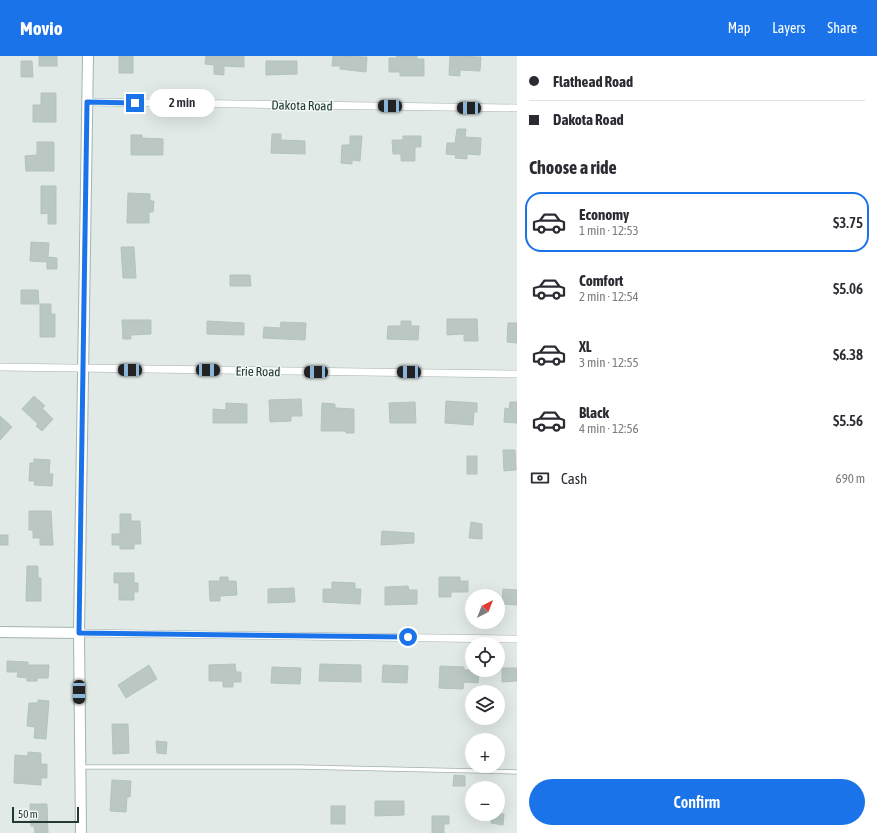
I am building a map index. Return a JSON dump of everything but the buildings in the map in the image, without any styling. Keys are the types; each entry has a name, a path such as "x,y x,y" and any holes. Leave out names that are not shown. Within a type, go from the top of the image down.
{"street":[{"path":"80,833 79,633 88,56"},
{"name":"Dakota Road","path":"87,102 517,108"},
{"name":"Erie Road","path":"0,367 517,374"},
{"path":"0,632 517,639"}],"lane":[{"path":"80,767 300,767 517,772"}],"route":[{"path":"135,103 87,102 79,633 408,637"}]}
